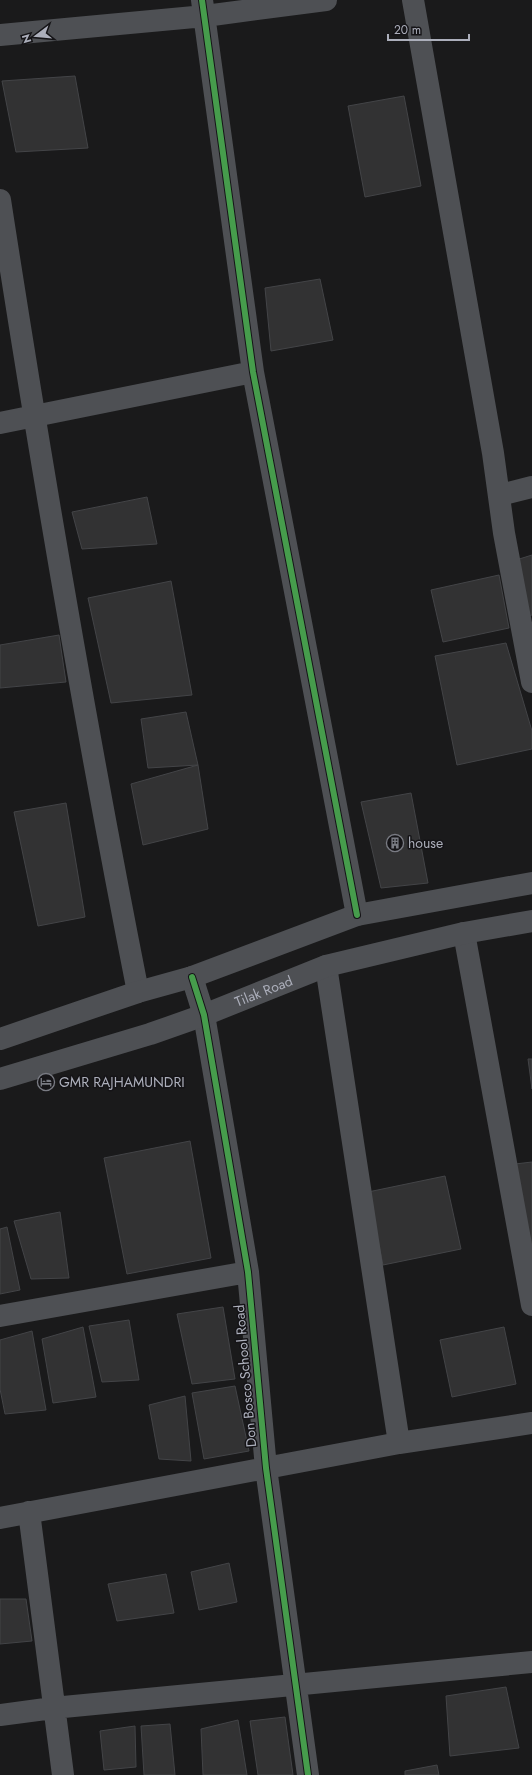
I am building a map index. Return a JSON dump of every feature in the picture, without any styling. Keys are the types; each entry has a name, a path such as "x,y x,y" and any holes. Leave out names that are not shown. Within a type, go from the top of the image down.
{"street":[{"path":"0,35 204,8 326,0"},
{"path":"413,0 500,495 504,533 528,636 532,682"},
{"path":"204,8 253,372 357,915"},
{"path":"0,200 33,416 98,790 138,992"},
{"path":"0,423 253,372"},
{"path":"500,495 532,487"},
{"path":"0,1038 138,992 192,977 357,915 532,883"},
{"name":"Tilak Road","path":"0,1079 150,1034 204,1015 326,966 464,933 532,921"},
{"path":"464,933 530,1278 532,1305"},
{"path":"326,966 399,1443"},
{"name":"Don Bosco School Road","path":"192,977 204,1015 248,1272 266,1468 294,1684 308,1775"},
{"path":"0,1316 248,1272"},
{"path":"0,1518 399,1443 532,1423"},
{"path":"28,1512 63,1775"},
{"path":"0,1715 53,1708 532,1662"}],"building":[{"path":"75,76 88,148 16,152 2,81"},
{"path":"404,96 421,186 365,197 348,106"},
{"path":"320,279 333,340 271,351 265,288"},
{"path":"147,497 157,544 82,549 72,512"},
{"path":"532,555 532,615 528,616 513,561"},
{"path":"499,575 509,628 443,642 431,590"},
{"path":"171,581 192,695 111,703 88,598"},
{"path":"59,635 66,682 0,688 0,645"},
{"path":"506,643 532,731 532,749 457,765 435,656"},
{"path":"186,712 198,765 148,768 141,719"},
{"path":"198,765 208,829 143,845 131,784"},
{"name":"house","path":"411,793 428,883 381,888 361,802"},
{"path":"66,803 85,917 38,926 14,812"},
{"path":"528,1059 532,1059 532,1089"},
{"path":"190,1141 211,1258 127,1274 104,1158"},
{"path":"532,1162 532,1250 515,1164"},
{"path":"445,1176 461,1249 383,1265 368,1192"},
{"path":"60,1212 69,1278 31,1279 14,1221"},
{"path":"7,1227 20,1290 0,1294 0,1229"},
{"path":"223,1307 235,1379 192,1384 177,1314"},
{"path":"129,1320 139,1380 102,1382 89,1326"},
{"path":"83,1327 96,1397 53,1403 42,1339"},
{"path":"504,1327 516,1384 452,1397 440,1340"},
{"path":"32,1331 46,1410 5,1414 0,1389 0,1340"},
{"path":"235,1386 249,1451 204,1459 192,1393"},
{"path":"185,1396 191,1461 159,1459 149,1405"},
{"path":"229,1563 237,1602 199,1610 191,1572"},
{"path":"166,1574 174,1613 117,1621 108,1584"},
{"path":"0,1599 26,1599 32,1641 0,1644"},
{"path":"506,1687 519,1748 450,1756 446,1696"},
{"path":"285,1717 293,1775 258,1775 250,1721"},
{"path":"238,1720 247,1775 203,1775 201,1729"},
{"path":"170,1724 175,1775 144,1775 141,1726"},
{"path":"135,1726 136,1767 104,1770 100,1731"},
{"path":"437,1765 439,1775 405,1775 405,1771"}],"cycle path":[{"path":"202,0 253,372 357,915"},
{"path":"192,977 204,1015 248,1272 266,1468 308,1775"}],"place":[{"name":"house","path":"395,843"},
{"name":"GMR RAJHAMUNDRI","path":"46,1082"}]}
